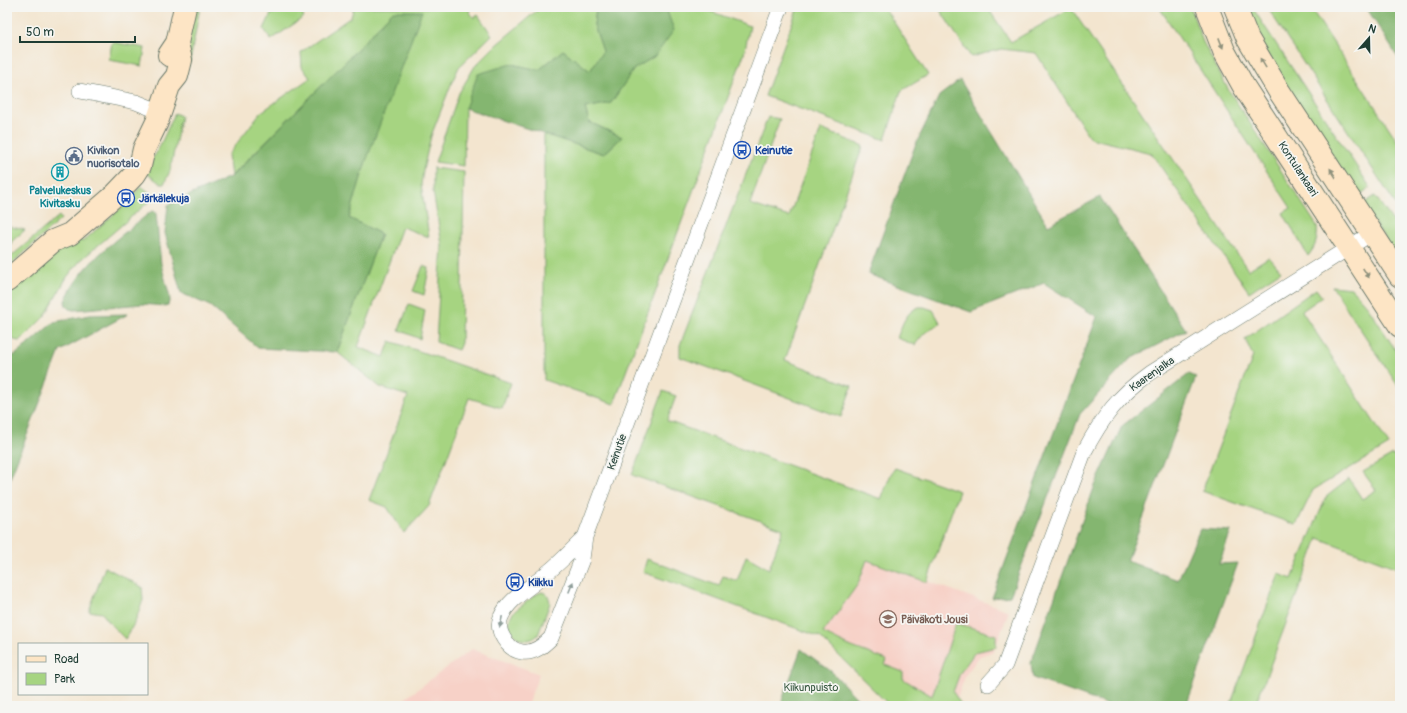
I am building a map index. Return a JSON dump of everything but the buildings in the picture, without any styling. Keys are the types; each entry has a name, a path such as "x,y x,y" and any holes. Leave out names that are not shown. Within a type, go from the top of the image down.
{"main road":[{"path":"7,281 53,241 70,234 126,184 140,166 144,149 161,112 169,86 177,76 181,60 177,43 185,7"},
{"name":"Kontulankaari","path":"1207,7 1224,51 1244,87 1400,326"},
{"path":"1235,7 1248,39 1279,91 1400,276"}],"street":[{"name":"Keinutie","path":"585,537 548,573 507,607 500,618 499,630 504,640 514,649 523,652 533,651 541,647 551,638 582,559 585,537 781,7"},
{"path":"80,91 136,102 161,112"},
{"name":"Kaarenjalka","path":"988,684 1004,665 1084,452 1097,428 1111,408 1138,382 1150,373 1372,233"}],"shaded area":[{"name":"Päiväkoti Jousi","path":"793,532 1009,611 994,651 980,656 966,674 958,696 949,706 890,706 820,637 777,622"},
{"path":"472,649 539,674 527,706 395,706"}],"green space":[{"path":"194,7 200,7 190,62 184,61"},
{"path":"291,7 297,7 304,17 271,40 264,29 271,14"},
{"path":"354,7 472,7 469,11 474,18 478,15 492,35 459,67 431,136 421,185 429,237 402,227 358,347 384,357 390,341 511,383 502,408 469,398 429,506 404,533 387,507 369,500 408,396 380,387 337,352 381,234 349,218 365,164 393,11 346,61 231,176 228,155 260,113 310,78 302,67 301,52 351,17"},
{"path":"541,7 596,7 594,25 603,51 590,71 563,50 539,70 511,64 465,108 464,166 435,162 459,93 475,66 496,45"},
{"path":"596,7 669,7 667,11 674,30 655,56 634,69 611,103 585,108 589,122 622,137 604,154 465,108 478,74 511,64 539,70 563,50 590,71 603,51 594,25"},
{"path":"669,7 699,7 750,26 744,54 614,404 544,380 544,134 604,154 622,137 589,122 585,108 611,103 634,69 655,56 666,11"},
{"path":"798,7 884,7 928,75 901,91 885,140 765,96"},
{"path":"938,7 987,7 1011,42 1071,8 1248,270 1269,257 1281,271 1249,292 1151,153 1090,138 1036,53 1001,49 971,57"},
{"path":"1159,7 1190,7 1203,42 1228,89 1317,226 1316,242 1308,256 1283,213 1291,208"},
{"path":"1244,7 1252,7 1370,187 1359,196 1275,71"},
{"path":"1267,7 1310,7 1400,145 1400,211"},
{"path":"1366,7 1400,7 1400,61"},
{"path":"393,11 422,11 365,164 349,218 381,234 337,352 258,348 210,306 181,293 165,233 168,205 232,176 346,61"},
{"path":"112,42 145,48 142,66 109,60"},
{"path":"960,80 1048,225 1100,197 1186,330 1130,359 1080,414 1010,596 992,598 1097,317 1044,283 971,312 868,274 915,146 939,96"},
{"path":"175,113 181,116 170,171 164,184 161,184 144,171 157,152"},
{"path":"768,117 780,119 750,204 789,217 821,129 863,146 785,360 852,386 841,417 680,357 680,345"},
{"path":"433,168 464,172 461,343 458,350 436,342 442,245 433,191"},
{"path":"141,186 154,196 152,199 80,261 67,277 45,316 21,340 14,340 7,331 7,294 77,236 82,242 128,202"},
{"path":"1375,196 1400,231 1400,261 1362,205"},
{"path":"152,211 156,214 161,264 170,298 168,305 142,304 74,310 67,307 65,301 81,274 103,251"},
{"path":"59,216 61,219 7,268 7,260"},
{"path":"7,226 25,230 12,241 7,249"},
{"path":"423,266 429,268 424,295 413,291"},
{"path":"1332,286 1351,288 1368,307 1400,357 1400,389"},
{"path":"1316,289 1322,297 1302,311 1389,445 1313,490 1296,525 1202,491 1253,356 1245,339"},
{"path":"409,304 425,310 420,339 399,330"},
{"path":"919,307 933,310 941,324 926,332 915,345 897,338 902,324 907,316 914,309"},
{"path":"128,314 60,351 7,486 7,348 14,356 54,322 90,315"},
{"path":"1189,374 1196,377 1127,561 1178,580 1200,529 1231,531 1219,564 1238,563 1186,706 1111,706 1033,678 1031,663 1094,488 1122,426"},
{"path":"663,391 676,396 667,421 881,499 895,468 959,491 927,582 867,560 858,584 823,633 849,646 887,660 885,665 903,672 903,679 932,696 956,623 996,635 996,647 975,652 960,673 953,692 962,706 890,706 820,637 643,572 647,559 719,586 723,576 737,581 746,556 769,569 783,529 632,475"},
{"path":"1393,455 1400,462 1400,569 1318,538 1255,706 1230,706 1279,574 1292,579 1326,497 1349,479 1362,499 1376,490 1363,472"},
{"path":"105,567 142,587 143,600 135,622 125,639 102,613 89,611"},
{"path":"542,592 548,596 550,603 538,635 532,639 521,639 512,632 509,626 509,620 516,610 537,594"},
{"name":"Kiikunpuisto","path":"801,649 832,672 864,706 780,706"}],"place":[{"name":"Keinutie","path":"742,150"},
{"name":"Kivikon nuorisotalo","path":"74,156"},
{"name":"Palvelukeskus Kivitasku","path":"60,172"},
{"name":"Järkälekuja","path":"126,198"},
{"name":"Kiikku","path":"515,582"},
{"name":"Päiväkoti Jousi","path":"888,619"}]}
